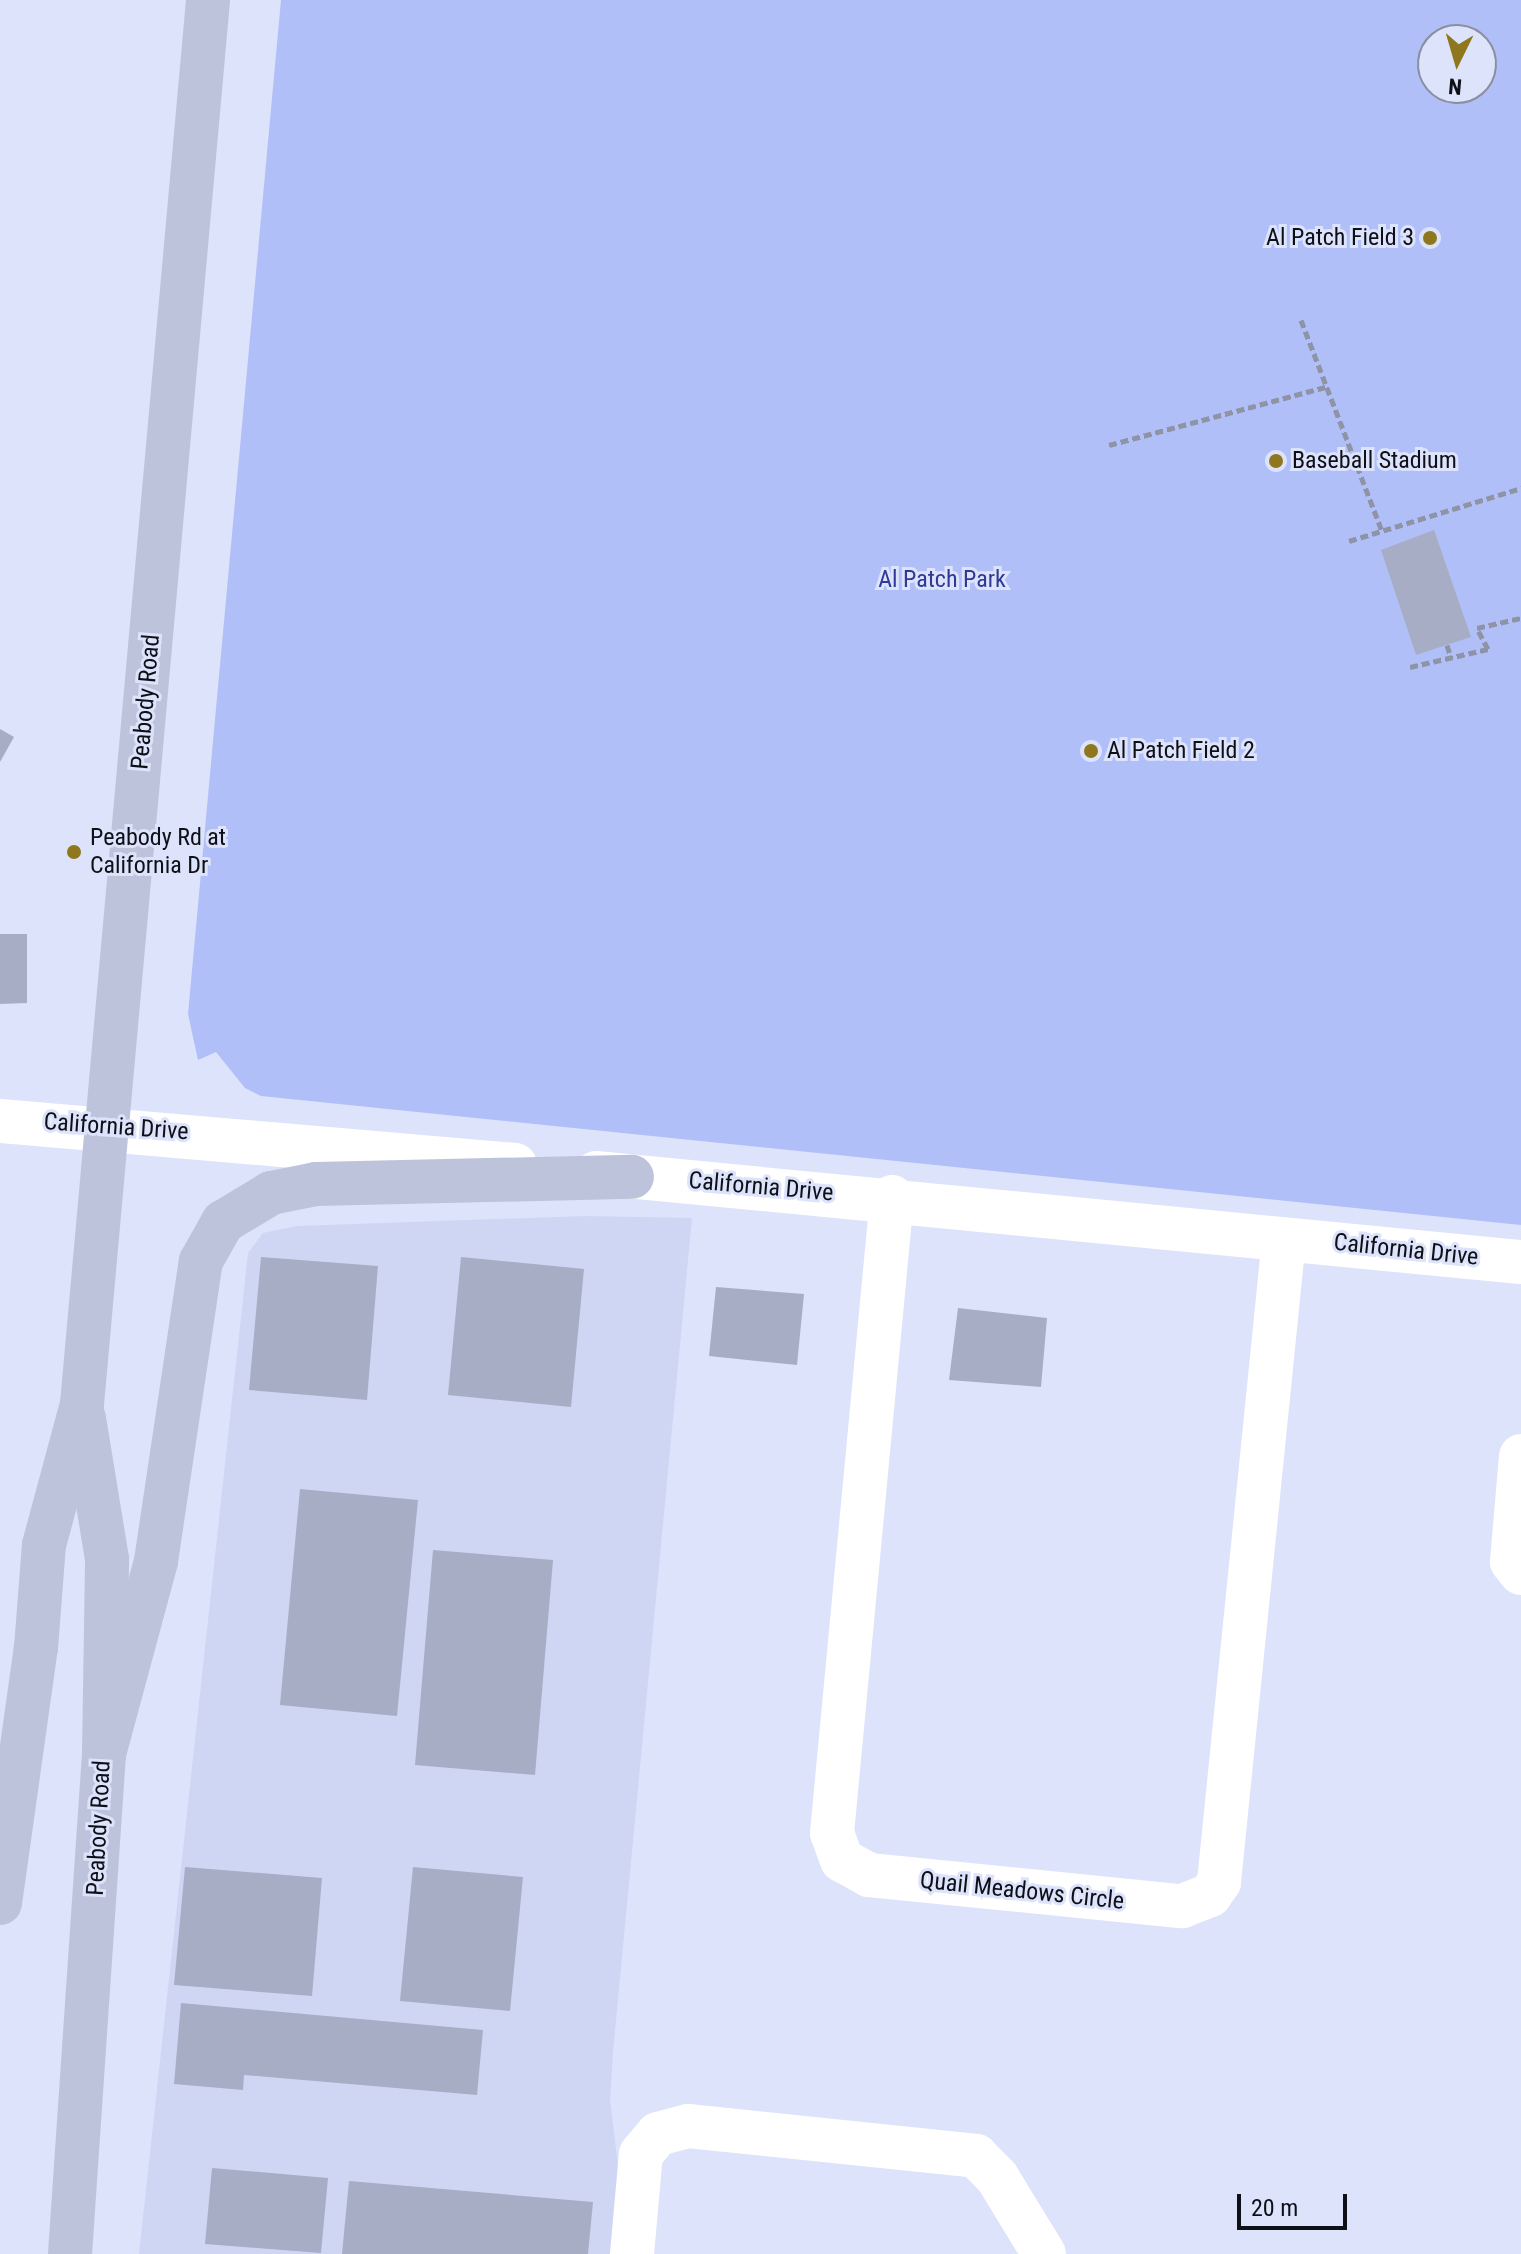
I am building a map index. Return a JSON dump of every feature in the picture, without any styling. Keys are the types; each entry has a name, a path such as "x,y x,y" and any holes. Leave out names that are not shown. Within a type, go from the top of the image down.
{"main road":[{"name":"Peabody Road","path":"0,1903 36,1648 44,1545 82,1404 208,0"},
{"path":"104,1754 156,1561 201,1261 223,1222 271,1193 316,1184 632,1177"},
{"name":"Peabody Road","path":"70,2254 104,1754 107,1559 82,1404"}],"street":[{"name":"California Drive","path":"0,1121 108,1125 632,1177 892,1197 1521,1262"},
{"name":"Quail Meadows Circle","path":"892,1197 832,1846 854,1869 899,1878 1182,1906 1210,1895 1219,1882 1284,1239"},
{"path":"1521,1456 1512,1562 1521,1573"},
{"path":"632,2254 641,2154 658,2134 688,2126 976,2156 997,2177 1044,2254"}],"path":[{"path":"1301,320 1382,531"},
{"path":"1109,445 1325,387"},
{"path":"1349,541 1521,488"},
{"path":"1410,667 1488,649 1477,628 1521,618"},
{"path":"1447,645 1451,657"}],"shaded area":[{"path":"585,1216 692,1218 613,2052 610,2099 621,2191 615,2254 139,2254 248,1253 263,1233 297,1226"}],"green space":[{"name":"Al Patch Park","path":"281,0 1521,0 1521,1225 261,1096 245,1088 216,1052 198,1060 188,1014"}],"building":[{"path":"1434,530 1471,637 1416,655 1381,550"},
{"path":"0,729 14,737 0,762"},
{"path":"0,934 27,934 27,1003 0,1004"},
{"path":"261,1257 378,1266 367,1400 249,1390"},
{"path":"461,1257 584,1269 571,1407 448,1395"},
{"path":"716,1287 804,1294 797,1365 709,1356"},
{"path":"958,1308 1047,1318 1041,1387 949,1380"},
{"path":"300,1489 418,1500 397,1716 280,1705"},
{"path":"433,1550 553,1560 535,1775 415,1765"},
{"path":"185,1867 322,1878 312,1996 174,1985"},
{"path":"413,1867 523,1877 510,2011 400,2001"},
{"path":"181,2003 483,2030 477,2095 244,2075 243,2090 174,2084"},
{"path":"212,2168 328,2178 321,2253 205,2244"},
{"path":"349,2181 593,2202 588,2254 342,2254"}],"place":[{"name":"Al Patch Field 3","path":"1430,238"},
{"name":"Baseball Stadium","path":"1276,461"},
{"name":"Al Patch Field 2","path":"1091,751"},
{"name":"Peabody Rd at California Dr","path":"74,852"}]}
